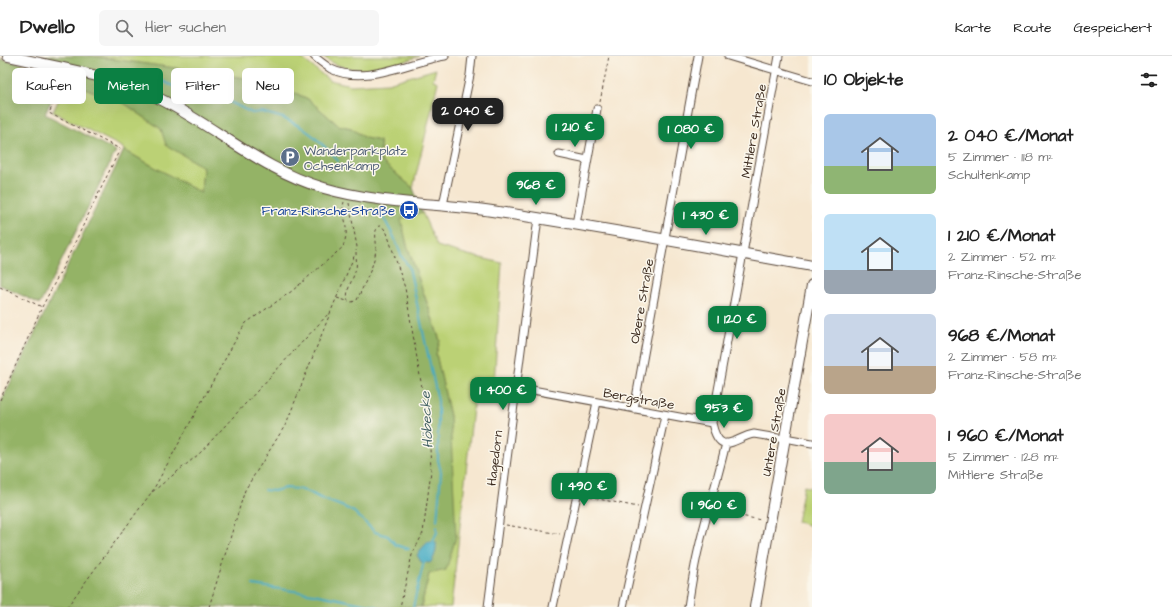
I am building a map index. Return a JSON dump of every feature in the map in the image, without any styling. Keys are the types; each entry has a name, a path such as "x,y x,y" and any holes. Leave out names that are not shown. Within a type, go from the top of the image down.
{"street":[{"path":"8,56 61,68"},
{"path":"314,56 334,70 366,74 384,72 424,60 445,56"},
{"path":"443,205 470,75 472,56"},
{"name":"Obere Straße","path":"634,409 698,56"},
{"path":"728,56 812,81"},
{"name":"Mittlere Straße","path":"712,423 779,56"},
{"path":"86,74 102,77 140,90 162,100 240,148 286,174 313,185 347,194 382,200 443,205 538,218 812,266"},
{"path":"576,224 597,109"},
{"path":"559,154 587,160"},
{"name":"Hagedorn","path":"488,607 538,218"},
{"name":"Untere Straße","path":"755,607 812,285"},
{"name":"Bergstraße","path":"500,384 712,423"},
{"path":"553,607 597,402"},
{"path":"623,607 665,415"},
{"path":"712,423 713,429 718,438 726,443 734,442 754,434 812,443"},
{"path":"688,607 698,547 718,478 726,443"}],"path":[{"path":"597,109 600,104 609,56"},
{"path":"0,400 42,307 120,149 49,113 53,104"},
{"path":"347,194 357,247 356,269 347,291 348,301"},
{"path":"67,607 151,493 246,323 292,291 343,247 346,239 346,228 343,206 347,194"},
{"path":"336,297 352,302 357,300 373,262 376,248 375,231 377,227 382,226 387,233 404,288 428,424 430,448 431,470 423,533 412,555 400,607"},
{"path":"210,607 245,490 286,424 336,297 356,252"},
{"path":"0,287 42,307"},
{"path":"151,493 199,454 331,311"},
{"path":"577,495 644,508"},
{"path":"709,510 770,522"},
{"path":"498,523 568,536"}],"green space":[{"path":"46,56 91,56 175,68 171,68 171,104 234,104 234,76 242,78 242,104 294,104 294,93 308,99 338,125 351,128 365,138 380,141 381,161 413,188 422,212 401,219 407,245 440,341 436,354 450,416 456,537 446,570 429,574 421,607 0,607 0,404 124,150 201,193 203,167 166,145 161,129 125,104 163,104 163,68 94,68 94,92 86,89 86,68 78,68 45,59"},
{"path":"88,56 299,56 329,80 351,85 388,83 436,69 433,80 438,82 413,188 381,161 380,141 365,138 351,128 338,125 308,99 294,93 294,68 242,68 242,78 234,76 234,68 174,68"},
{"path":"323,56 419,56 390,66 370,69 353,69 337,65"},
{"path":"0,59 41,68 12,68 12,104 50,104 45,114 116,151 40,304 0,285"},
{"path":"86,89 94,92 94,104 125,104 161,129 167,145 203,167 201,193 124,150 122,147 53,112 57,104 86,104"},
{"path":"422,212 437,246 502,263 494,384 476,381 451,607 421,607 429,574 450,416 436,354 440,340 407,245 400,218"},
{"path":"804,486 812,488 812,526 797,522"}],"water":[{"path":"428,542 436,542 434,556 430,563 421,562 417,555"}],"waterway":[{"name":"Höbecke","path":"163,81 201,96 213,96 224,99 252,113 262,112 283,118 301,127 312,135 338,161"},
{"name":"Höbecke","path":"381,213 394,237 402,257 409,267 438,401 438,460 441,472 437,521"},
{"path":"264,490 274,491 285,488 309,492 354,512 375,532 388,536 396,545 409,549"},
{"name":"Höbecke","path":"432,544 437,532 437,527"},
{"name":"Höbecke","path":"413,607 424,561"},
{"path":"253,585 314,594 379,607"}],"place":[{"name":"Wanderparkplatz Ochsenkamp","path":"290,157"},
{"name":"Franz-Rinsche-Straße","path":"409,210"}]}
